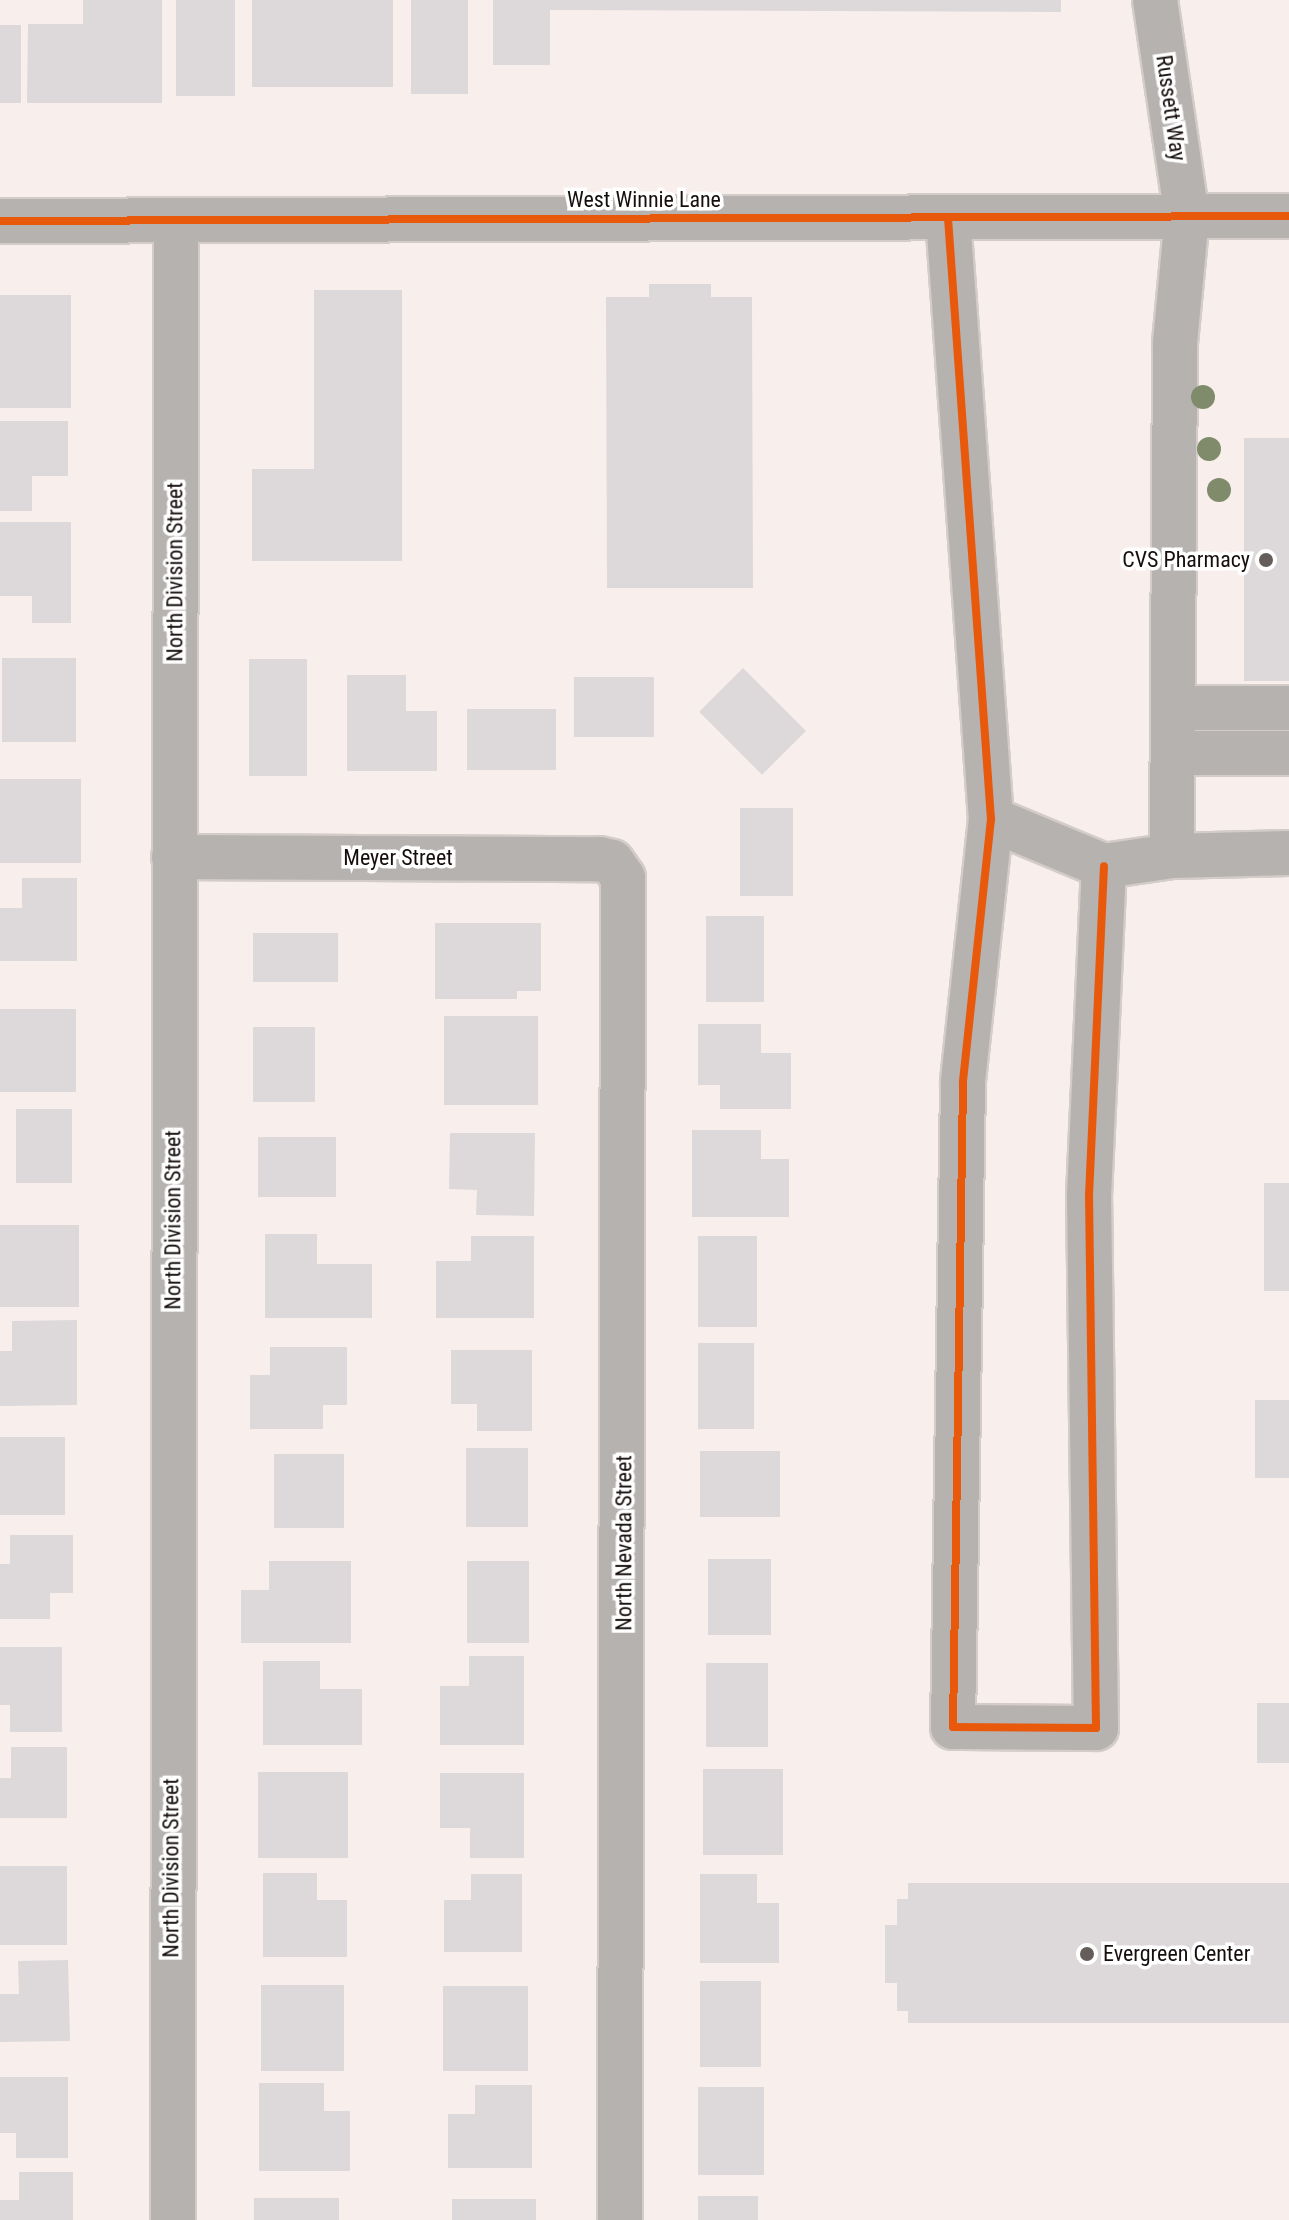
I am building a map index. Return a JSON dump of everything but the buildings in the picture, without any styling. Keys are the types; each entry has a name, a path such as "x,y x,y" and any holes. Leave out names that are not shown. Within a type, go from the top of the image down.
{"street":[{"name":"Russett Way","path":"1155,0 1187,216 1175,344 1172,856"},
{"name":"West Winnie Lane","path":"0,221 1289,216"},
{"path":"948,218 991,819 963,1083 953,1727 1096,1728 1089,1196 1104,866"},
{"name":"North Division Street","path":"173,2220 176,220"},
{"path":"1173,708 1289,708"},
{"path":"1173,753 1289,753"},
{"path":"991,819 1104,866 1172,856 1289,853"},
{"name":"Meyer Street","path":"174,857 600,859 612,862 615,870"},
{"name":"North Nevada Street","path":"615,870 623,878 627,943 620,2220"}],"cycle path":[{"path":"0,221 1289,216"},
{"path":"948,218 991,819 963,1083 953,1727 1096,1728 1089,1196 1104,866"}],"place":[{"name":"CVS Pharmacy","path":"1266,560"},
{"name":"Evergreen Center","path":"1087,1954"}]}
